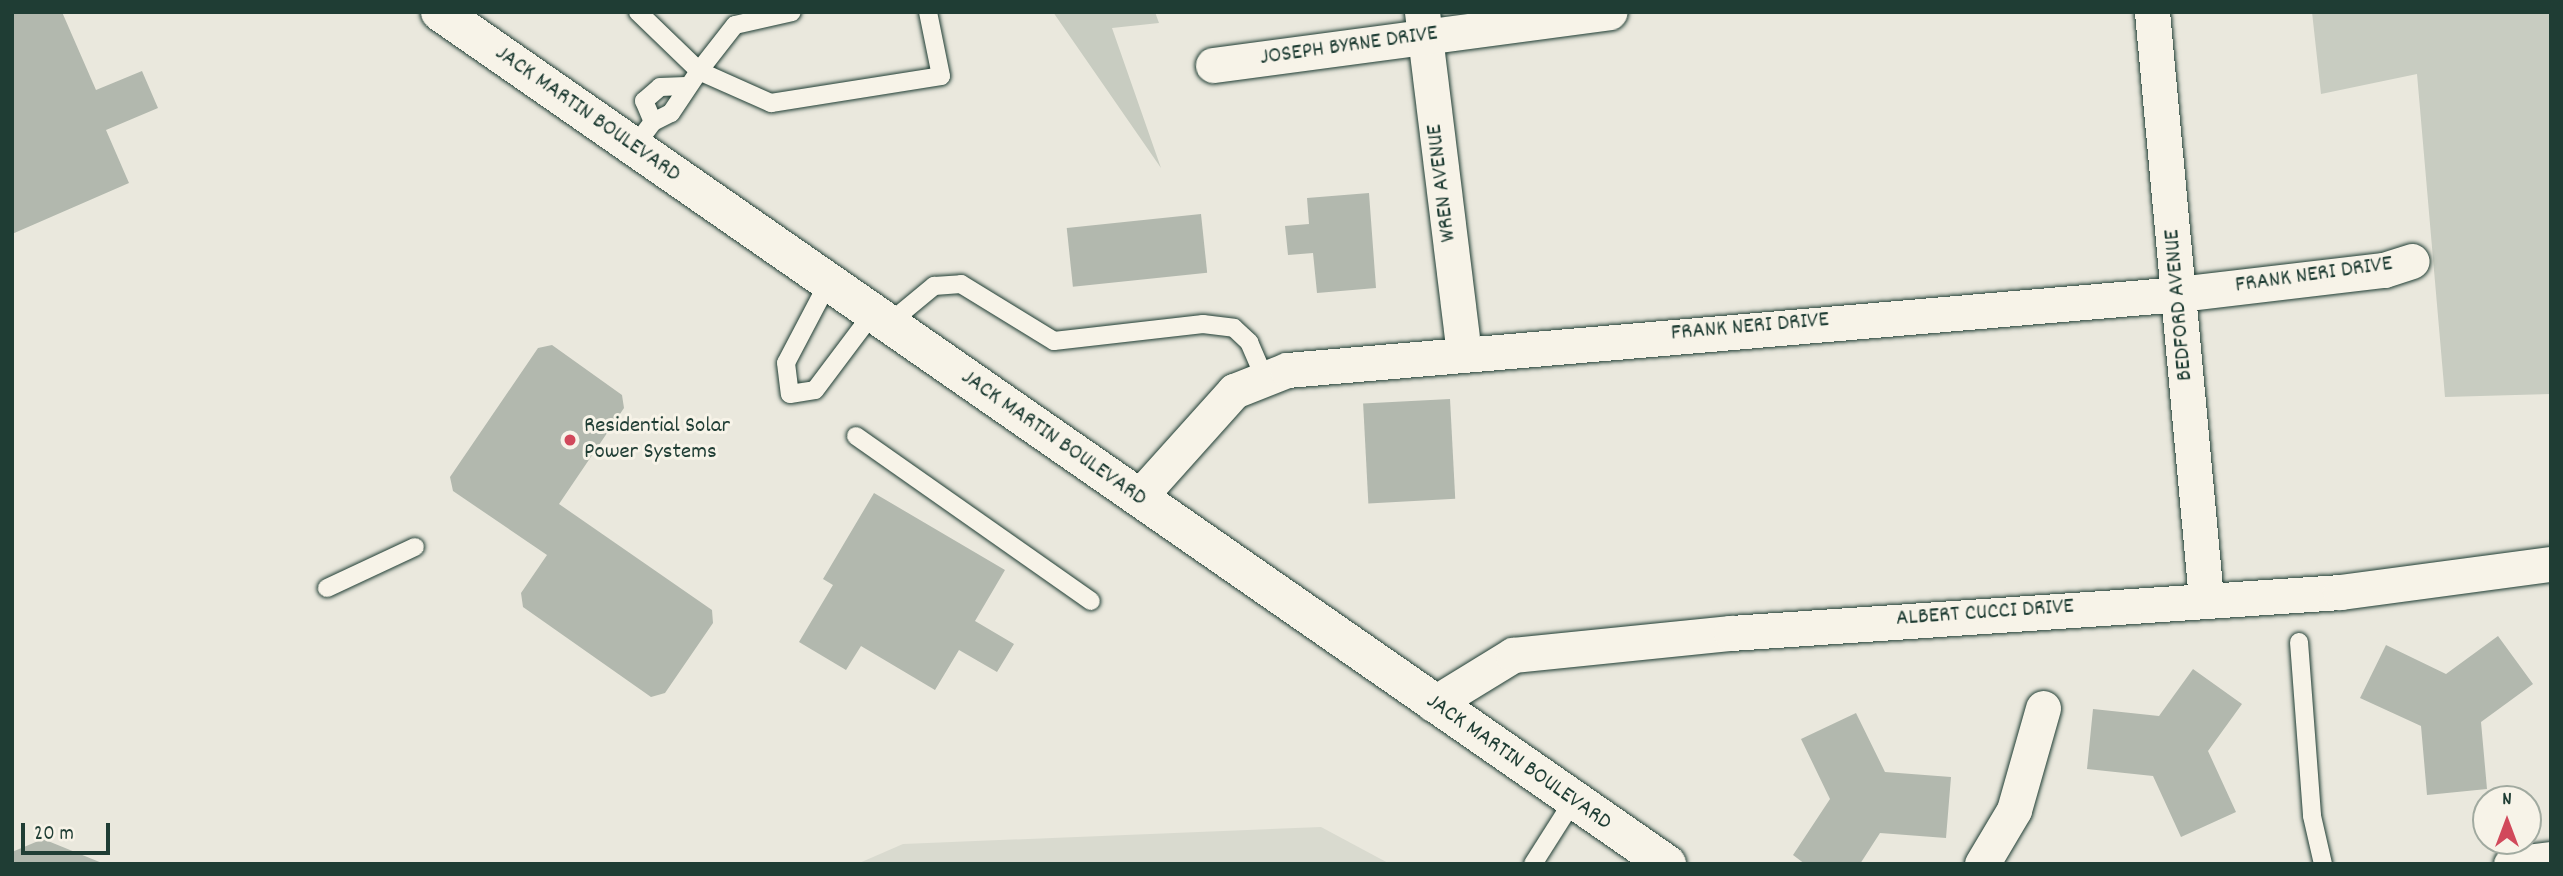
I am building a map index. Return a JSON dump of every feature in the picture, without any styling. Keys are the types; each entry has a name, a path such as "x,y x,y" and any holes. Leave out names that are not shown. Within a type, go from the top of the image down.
{"street":[{"name":"JACK MARTIN BOULEVARD","path":"440,12 643,135 828,283 1573,802 1667,864"},
{"name":"JOSEPH BYRNE DRIVE","path":"1213,65 1424,25 1609,12"},
{"name":"BEDFORD AVENUE","path":"2152,12 2206,598"},
{"name":"WREN AVENUE","path":"1424,25 1464,354"},
{"name":"FRANK NERI DRIVE","path":"1138,498 1234,391 1287,370 2179,294 2384,270 2412,261"},
{"name":"ALBERT CUCCI DRIVE","path":"1433,704 1513,655 2206,598 2340,592 2551,564"},
{"path":"1982,864 2014,810 2043,708"},
{"path":"2511,864 2551,859"}],"lane":[{"path":"638,12 699,71 771,103 941,76 928,12"},
{"path":"643,135 671,113 685,86 734,25 792,12"},
{"path":"643,135 645,101 660,87 685,86"},
{"path":"828,283 786,363 790,394 815,390 880,319 934,286 961,284 1054,341 1203,324 1234,328 1250,342 1265,379"},
{"path":"856,436 1091,601"},
{"path":"327,588 415,547"},
{"path":"2299,642 2312,816 2323,864"},
{"path":"1533,864 1573,802"}],"shaded area":[{"path":"1053,12 1155,12 1159,23 1112,28 1161,168"},
{"path":"2312,12 2551,12 2551,394 2445,397 2417,74 2321,94"},
{"path":"1321,827 1390,864 857,864 903,844"}],"building":[{"path":"12,12 62,12 96,90 142,71 158,108 106,130 129,183 12,234"},
{"path":"1369,193 1376,288 1317,293 1313,253 1288,255 1285,226 1309,224 1307,198"},
{"path":"1201,214 1207,273 1073,287 1067,228"},
{"path":"552,345 622,395 624,408 559,504 712,610 713,623 665,693 651,697 523,607 521,593 547,555 453,491 450,477 538,348"},
{"path":"1450,399 1455,499 1368,503 1363,404"},
{"path":"874,493 1005,570 975,621 1014,644 997,672 959,650 935,690 861,646 846,670 799,642 833,585 823,579"},
{"path":"2498,636 2533,684 2481,722 2487,785 2472,785 2472,790 2427,795 2421,726 2360,698 2386,645 2446,674"},
{"path":"2193,669 2242,704 2208,751 2236,812 2181,837 2153,776 2087,769 2093,709 2159,716"},
{"path":"1856,713 1885,772 1951,777 1946,838 1880,833 1860,864 1805,864 1793,855 1830,799 1801,739"},
{"path":"43,839 102,864 12,864 12,852"}],"place":[{"name":"Residential Solar Power Systems","path":"570,440"}]}
